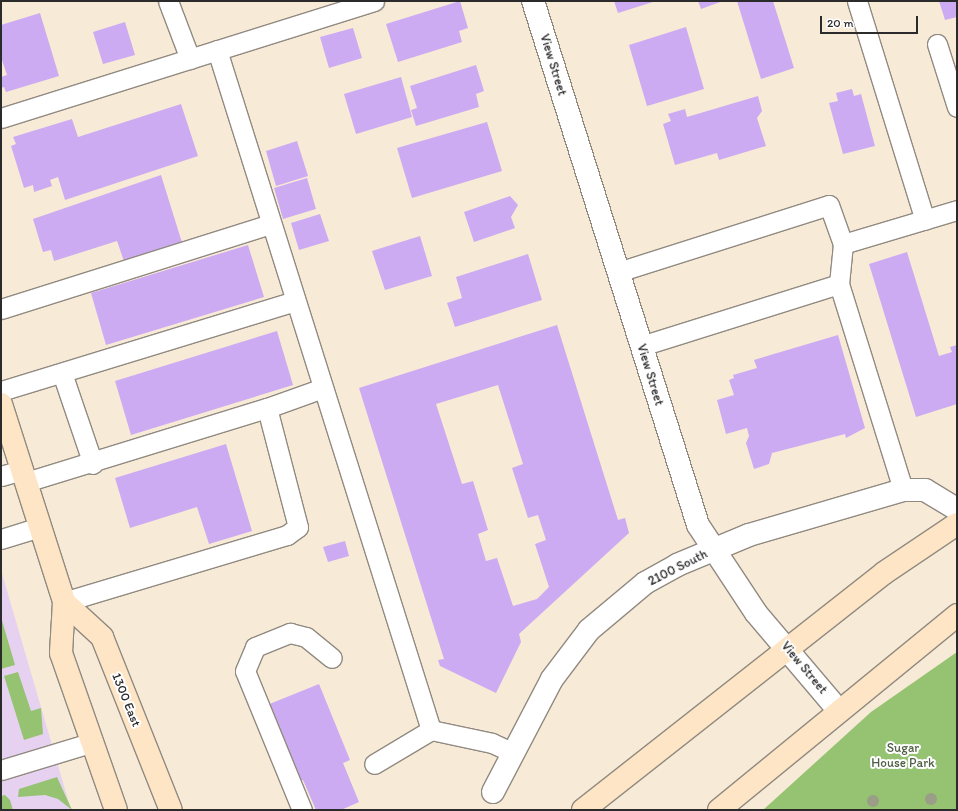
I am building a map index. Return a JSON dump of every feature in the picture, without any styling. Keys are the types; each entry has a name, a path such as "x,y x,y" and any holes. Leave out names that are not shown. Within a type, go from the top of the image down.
{"main road":[{"name":"1300 East","path":"1,404 64,602 61,652 116,810"},
{"path":"583,810 884,573 957,524"},
{"name":"1300 East","path":"64,602 102,637 171,810"},
{"path":"719,810 957,615"}],"street":[{"name":"View Street","path":"533,1 698,525 712,550 756,612 839,711"},
{"name":"2100 South","path":"493,792 552,679 589,630 645,583 712,550 749,536 903,490 925,490 957,509"}],"lane":[{"path":"168,1 190,59"},
{"path":"1,118 374,1"},
{"path":"857,1 925,220"},
{"path":"937,44 957,107"},
{"path":"217,50 431,730"},
{"path":"618,272 829,205 844,244 839,284 903,490"},
{"path":"844,244 957,210"},
{"path":"1,309 271,224"},
{"path":"641,346 839,284"},
{"path":"1,391 296,302"},
{"path":"62,373 93,464"},
{"path":"1,476 24,476 93,464 267,408 323,388"},
{"path":"64,602 287,534 298,527 267,408"},
{"path":"1,539 40,527"},
{"path":"302,810 245,671 255,647 290,633 306,637 332,658"},
{"path":"374,764 431,730 492,743 513,752"},
{"path":"1,770 93,742"}],"shaded area":[{"path":"1,570 71,810 1,810"}],"green space":[{"path":"1,617 15,665 1,669"},
{"name":"Sugar House Park","path":"957,652 957,810 763,810 871,712"},
{"path":"18,672 31,711 41,708 43,734 24,740 4,676"},
{"path":"57,777 72,810 58,799 45,795 18,797 19,789"},
{"path":"5,795 10,800 13,810 1,810 1,796"}],"building":[{"path":"460,1 468,28 459,31 462,42 398,62 386,24"},
{"path":"614,1 656,1 618,13"},
{"path":"698,1 723,1 701,9"},
{"path":"737,1 773,1 794,68 761,79"},
{"path":"939,1 957,1 957,17 945,20"},
{"path":"40,13 59,76 6,92 4,87 1,88 1,77 7,75 1,57 1,25"},
{"path":"125,22 135,55 103,64 93,32"},
{"path":"686,27 704,89 647,106 629,45"},
{"path":"353,28 362,58 329,68 320,37"},
{"path":"476,65 484,91 476,94 479,107 416,126 411,110 417,108 410,86"},
{"path":"401,77 412,117 356,134 344,94"},
{"path":"852,89 854,96 861,94 875,146 843,154 829,103 838,101 836,93"},
{"path":"758,96 762,111 757,118 766,146 719,160 717,153 675,165 663,124 671,121 668,114 685,109 687,117"},
{"path":"181,104 198,156 65,200 58,177 50,180 52,186 34,192 33,185 24,188 11,146 16,144 13,137 72,119 78,137"},
{"path":"487,122 502,171 412,198 397,148"},
{"path":"297,141 308,176 276,186 266,151"},
{"path":"161,175 184,249 126,267 117,241 54,261 51,250 43,252 33,219"},
{"path":"307,178 316,209 283,219 274,188"},
{"path":"510,196 518,205 511,217 515,228 474,242 464,212"},
{"path":"320,214 329,241 299,250 291,223"},
{"path":"420,236 432,276 385,290 372,251"},
{"path":"248,245 264,297 106,345 91,293"},
{"path":"907,252 939,356 952,352 950,347 957,345 957,404 916,417 869,264"},
{"path":"528,254 542,300 455,327 447,303 462,298 456,277"},
{"path":"557,325 618,520 625,518 629,533 519,634 521,642 496,693 440,666 438,660 444,659 359,388","holes":["498,385 523,464 512,468 528,518 538,515 546,540 535,544 549,587 537,599 513,606 497,558 486,561 478,534 488,530 473,481 462,484 436,404"]},
{"path":"277,331 293,385 131,435 115,381"},
{"path":"838,335 865,428 846,438 845,434 772,453 769,464 754,469 746,443 749,436 747,428 726,434 717,400 734,395 729,380 734,378 733,375 757,368 754,360"},
{"path":"226,444 252,531 209,544 197,507 130,528 115,478"},
{"path":"345,541 349,556 328,562 323,547"},
{"path":"319,684 350,760 343,763 359,802 341,810 316,810 303,780 298,782 267,705"}]}
